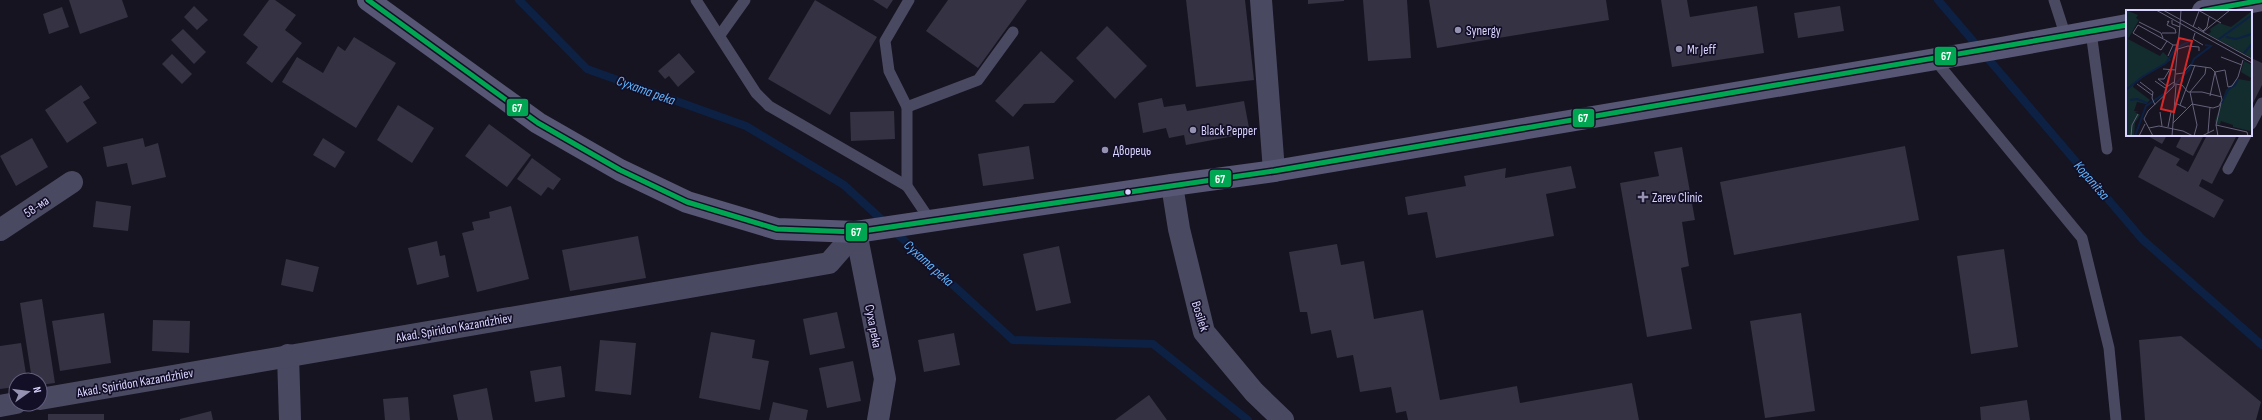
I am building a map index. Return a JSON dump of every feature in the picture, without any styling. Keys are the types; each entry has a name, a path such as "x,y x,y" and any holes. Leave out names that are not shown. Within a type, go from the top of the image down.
{"street":[{"path":"368,0 538,123 620,170 687,202 777,229 856,232 1274,171 1935,60 2126,25"},
{"path":"1261,0 1274,171"},
{"path":"2208,10 2262,0"},
{"name":"58-ма","path":"0,230 72,182"},
{"name":"Bosilek","path":"1172,185 1179,229 1204,332 1254,392 1283,420"},
{"name":"Akad. Spiridon Kazandzhiev","path":"48,398 288,355 829,263 856,232"},
{"name":"Суха река","path":"856,232 884,379 878,420"},
{"path":"288,355 290,420"}],"lane":[{"path":"696,0 756,93 769,106 907,186 930,220"},
{"path":"720,35 745,0"},
{"path":"907,186 907,107 889,71 886,41 909,0"},
{"path":"2054,0 2066,37"},
{"path":"907,107 978,80 1013,32"},
{"path":"2091,32 2107,149"},
{"path":"1935,60 2082,238 2109,348 2116,420"},
{"path":"2252,122 2262,103"},
{"path":"2228,169 2245,136"}],"building":[{"path":"69,0 122,0 128,17 80,34"},
{"path":"269,0 275,0 296,15 285,30 302,43 272,83 246,63 258,47 243,35"},
{"path":"815,0 877,37 830,115 768,79"},
{"path":"873,0 893,0 887,9"},
{"path":"948,0 1027,0 978,68 926,31"},
{"path":"1186,0 1245,0 1254,80 1196,87"},
{"path":"1308,0 1344,0 1344,1 1308,4"},
{"path":"1363,0 1407,0 1411,58 1368,61"},
{"path":"1429,0 1606,0 1609,20 1437,48"},
{"path":"1661,0 1687,0 1690,17 1757,6 1764,53 1672,67"},
{"path":"194,6 208,20 197,30 184,17"},
{"path":"1840,6 1844,31 1798,38 1794,13"},
{"path":"62,7 69,27 49,34 43,14"},
{"path":"1107,26 1147,66 1115,99 1076,58"},
{"path":"183,29 206,52 194,64 171,40"},
{"path":"354,37 396,63 356,128 282,82 297,57 323,73 338,46 345,51"},
{"path":"1041,51 1074,81 1054,103 1024,104 1013,117 995,101"},
{"path":"679,53 695,72 678,87 669,76 665,79 658,71"},
{"path":"172,54 192,74 182,84 162,64"},
{"path":"2252,58 2262,63 2262,85 2252,105"},
{"path":"81,85 90,98 83,102 97,123 67,143 45,110"},
{"path":"1162,98 1164,107 1185,104 1187,111 1244,101 1250,133 1186,145 1184,135 1169,138 1166,128 1143,133 1138,103"},
{"path":"398,105 434,128 412,163 377,140"},
{"path":"894,111 895,139 851,141 850,112"},
{"path":"489,124 531,155 507,187 465,156"},
{"path":"2148,136 2166,136 2162,144"},
{"path":"2182,136 2203,136 2193,156 2176,147"},
{"path":"2206,136 2236,136 2212,184 2202,179 2199,186 2224,200 2214,218 2138,177 2155,146 2180,159 2176,165 2188,172"},
{"path":"32,138 48,167 16,186 0,156"},
{"path":"143,138 145,147 158,143 166,177 132,185 127,163 107,167 103,147"},
{"path":"323,138 345,152 335,168 313,155"},
{"path":"1029,146 1034,179 983,186 978,154"},
{"path":"1905,146 1919,220 1734,255 1720,182"},
{"path":"1682,147 1695,220 1682,222 1689,266 1681,268 1692,329 1647,337 1620,183 1659,176 1654,152"},
{"path":"532,158 561,179 553,190 548,187 541,196 517,179"},
{"path":"1571,166 1576,188 1546,194 1554,236 1436,258 1427,212 1408,215 1405,197 1466,186 1464,176 1506,168 1505,178"},
{"path":"96,201 131,206 128,231 93,227"},
{"path":"511,206 529,279 477,292 462,233 474,230 472,222 490,218 489,212"},
{"path":"638,236 646,278 570,291 562,250"},
{"path":"437,241 440,256 445,255 449,277 417,285 408,248"},
{"path":"1337,244 1341,265 1364,261 1374,319 1423,310 1440,400 1517,386 1520,403 1632,383 1639,420 1408,420 1406,411 1396,413 1391,387 1360,392 1353,355 1337,358 1331,330 1311,334 1307,312 1300,312 1289,252"},
{"path":"1059,246 1071,303 1036,311 1023,254"},
{"path":"2004,249 2018,347 1971,354 1957,256"},
{"path":"286,259 319,267 313,292 281,285"},
{"path":"42,299 55,383 48,384 48,372 31,372 20,303"},
{"path":"837,312 845,348 810,355 803,319"},
{"path":"104,313 111,363 60,371 52,321"},
{"path":"1801,313 1815,411 1765,418 1750,321"},
{"path":"153,320 190,321 189,353 152,351"},
{"path":"711,332 755,340 752,358 769,361 760,410 699,398"},
{"path":"954,333 960,365 924,372 918,340"},
{"path":"2181,336 2261,402 2256,420 2145,420 2139,340"},
{"path":"600,340 636,343 631,395 595,391"},
{"path":"21,343 26,372 8,372 8,388 0,389 0,346"},
{"path":"853,361 861,401 827,408 819,368"},
{"path":"561,366 565,397 535,402 530,371"},
{"path":"487,388 493,420 458,420 453,395"},
{"path":"1149,395 1167,420 1115,420"},
{"path":"408,397 410,420 385,420 383,399"},
{"path":"2027,400 2030,420 1981,420 1980,407"},
{"path":"773,402 808,410 806,420 769,420"},
{"path":"211,411 213,420 180,420 180,419"},
{"path":"48,414 104,414 104,420 48,420"}],"waterway":[{"name":"Сухата река","path":"519,0 587,69 746,126 844,185 1013,340 1153,344 1248,420"},
{"name":"Kopanitsa","path":"1938,0 2142,239 2262,345"}],"transit line":[{"name":"67","path":"368,0 538,123 620,170 687,202 777,229 856,232 1274,171 2126,25"},
{"name":"67","path":"2208,10 2262,0"}],"place":[{"name":"Synergy","path":"1458,30"},
{"name":"Mr Jeff","path":"1679,49"},
{"name":"Black Pepper","path":"1193,130"},
{"name":"Дворець","path":"1105,150"},
{"name":"Zarev Clinic","path":"1643,197"}]}
